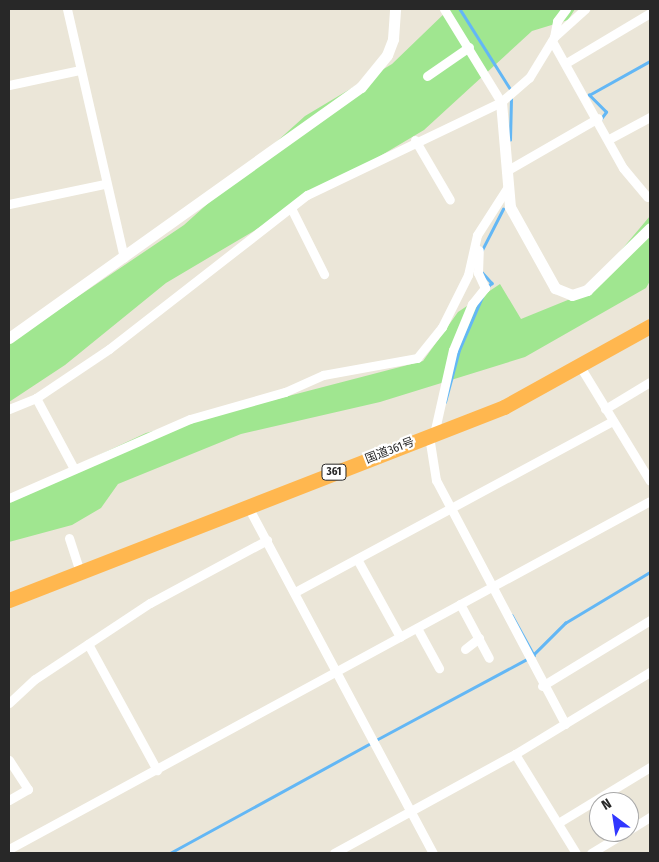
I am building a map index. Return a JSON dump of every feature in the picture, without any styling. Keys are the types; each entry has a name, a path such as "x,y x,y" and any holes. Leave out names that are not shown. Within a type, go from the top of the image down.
{"highway":[{"name":"国道361号","path":"9,600 247,504 504,407 581,368 650,326"}],"street":[{"path":"67,9 105,184 124,258"},
{"path":"9,338 124,258 361,87 387,55 393,40 395,9"},
{"path":"444,9 501,102 510,207 550,282 561,293 587,290 650,228"},
{"path":"566,9 557,21 553,39 598,118 623,168 647,197"},
{"path":"9,414 14,408 36,398 109,349 290,208 415,140 501,102 529,78 553,39 585,9"},
{"path":"566,63 650,13"},
{"path":"427,76 469,48"},
{"path":"9,86 80,70"},
{"path":"609,139 650,117"},
{"path":"506,171 598,118"},
{"path":"415,140 450,200"},
{"path":"9,204 105,184"},
{"path":"507,188 476,258 485,288 472,304 452,350 431,435 436,480 495,585 531,657 542,686 565,724"},
{"path":"9,498 73,467 190,419 285,392 323,375 417,358 442,326 468,275 477,236 507,188"},
{"path":"290,208 324,274"},
{"path":"581,368 650,481"},
{"path":"605,409 650,382"},
{"path":"36,398 73,467"},
{"path":"295,592 613,421"},
{"path":"12,850 650,501"},
{"path":"247,504 376,740 413,810 433,853"},
{"path":"69,538 80,571"},
{"path":"9,703 35,679 150,603 267,540"},
{"path":"357,559 400,637"},
{"path":"460,604 489,658"},
{"path":"542,686 650,620"},
{"path":"416,628 439,668"},
{"path":"464,648 479,638"},
{"path":"88,644 157,770"},
{"path":"334,853 515,754 650,672"},
{"path":"515,754 576,853"},
{"path":"9,760 28,789 9,800"},
{"path":"558,823 650,767"},
{"path":"639,824 650,817"},
{"path":"591,853 609,842"}],"green space":[{"path":"449,9 575,9 568,20 532,31 424,130 166,283 65,365 9,402 9,343 184,225 305,116 392,64"},
{"path":"650,216 650,281 646,288 525,357 380,402 241,434 118,484 101,508 72,525 9,542 9,497 146,433 423,361 458,312 500,284 521,319 585,293"}],"waterway":[{"path":"460,9 511,90"},
{"path":"600,120 606,112 589,95 650,61"},
{"path":"510,140 511,98"},
{"path":"482,250 503,209"},
{"path":"482,272 492,283 487,288"},
{"path":"445,402 459,350 482,297"},
{"path":"532,656 565,623 650,572"},
{"path":"512,615 534,655"},
{"path":"376,740 527,659"},
{"path":"170,853 371,743"}]}
